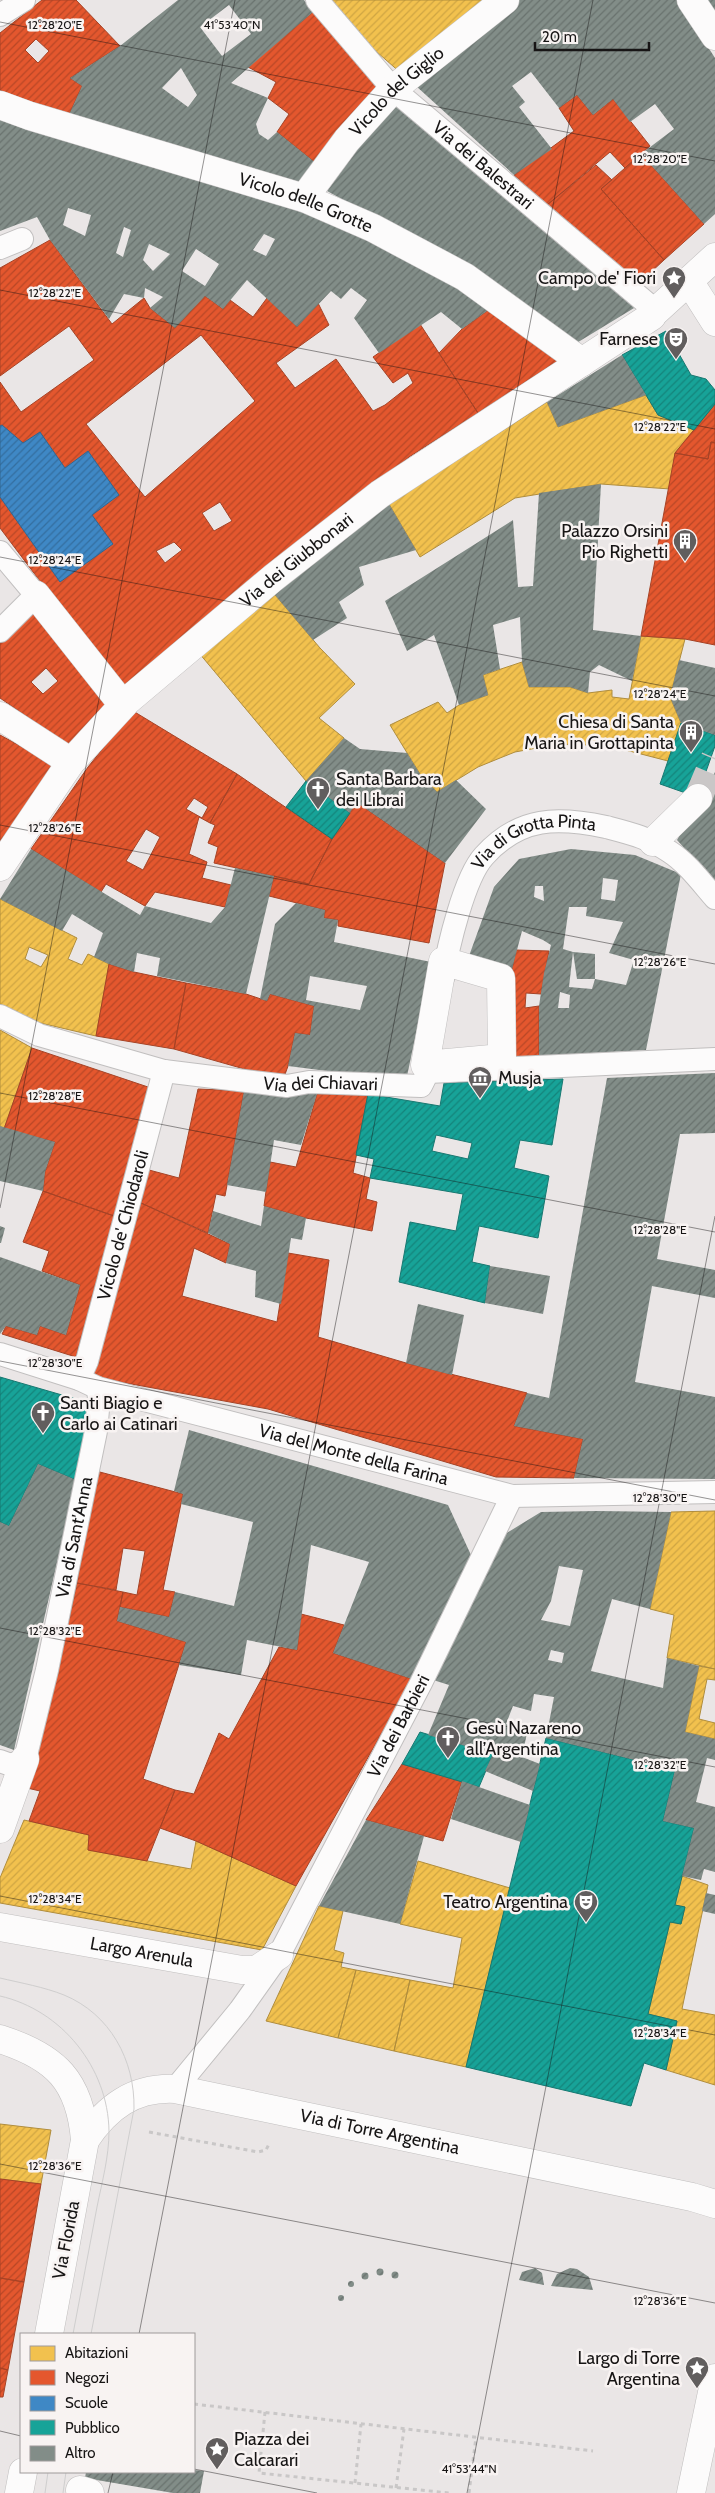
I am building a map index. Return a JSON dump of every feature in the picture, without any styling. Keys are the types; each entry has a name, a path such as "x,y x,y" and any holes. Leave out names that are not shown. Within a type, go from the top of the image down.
{"street":[{"name":"Vicolo del Giglio","path":"304,198 347,140 393,89 505,0"},
{"path":"691,0 715,36"},
{"name":"Vicolo delle Grotte","path":"0,105 30,116 304,198 373,228 465,277 582,362"},
{"path":"654,314 715,257"},
{"path":"689,281 715,322"},
{"name":"Via dei Giubbonari","path":"0,867 71,762 123,705 273,578 380,494 654,314"},
{"path":"36,595 123,705"},
{"path":"0,716 71,762"},
{"path":"653,842 698,798"},
{"path":"443,961 501,978 502,1058 428,1069 425,1066 443,961"},
{"name":"Via di Sant'Anna","path":"0,1829 13,1760"},
{"name":"Largo Arenula","path":"0,1927 242,1970 256,1970 279,1955"},
{"path":"0,2039 24,2046 50,2061 67,2079 83,2128"},
{"name":"Via di Torre Argentina","path":"83,2128 123,2100 152,2089 175,2089 704,2201"},
{"name":"Via Florida","path":"49,2333 83,2128"},
{"path":"691,2493 715,2378"},
{"path":"19,2493 23,2473"}],"lane":[{"path":"0,15 24,0"},
{"name":"Via dei Balestrari","path":"317,1 393,89 654,314"},
{"path":"0,248 22,239"},
{"path":"0,552 36,595 0,631"},
{"name":"Via di Grotta Pinta","path":"446,962 470,877 483,856 508,836 539,822 558,819 619,830 653,842 671,852 715,898"},
{"name":"Via dei Chiavari","path":"0,1016 39,1035 164,1071 286,1086 309,1082 421,1086 428,1069"},
{"path":"428,1069 715,1058"},
{"name":"Vicolo de' Chiodaroli","path":"88,1383 87,1360 164,1071"},
{"name":"Via del Monte della Farina","path":"0,1354 88,1383 512,1496 715,1492"},
{"name":"Via di Sant'Anna","path":"13,1760 47,1670 96,1431 99,1399 88,1383"},
{"name":"Via dei Barbieri","path":"175,2089 240,2010 279,1955 421,1683 512,1496"}],"path":[{"path":"149,2132 258,2152 266,2150 270,2142"},
{"path":"195,2404 593,2451"},
{"path":"265,2412 259,2473 449,2493"},
{"path":"355,2483 361,2424"},
{"path":"396,2488 404,2429"},
{"path":"470,2493 476,2437"}],"building: Abitazioni":[{"path":"326,0 495,0 402,74 361,38"},
{"path":"646,395 658,415 694,430 675,453 670,489 601,484 515,498 420,557 389,504 547,402 558,427"},
{"path":"270,589 320,648 355,684 319,718 344,738 306,781 199,653"},
{"path":"641,636 685,639 670,697 681,723 668,761 614,747 575,744 553,745 515,752 500,758 478,767 437,792 420,774 390,725 438,702 447,713 459,705 488,695 483,675 522,662 529,687 570,687 588,693 612,690 612,697 629,699"},
{"path":"0,899 77,938 68,959 82,965 88,954 109,964 96,1036 36,1022 0,1007","holes":["29,947 48,955 41,967 25,959"]},
{"path":"0,1030 32,1048 4,1129 0,1126"},
{"path":"715,1511 715,1669 667,1658 674,1615 650,1609 671,1512"},
{"path":"699,1666 715,1669 715,1680 707,1679 699,1719 715,1723 715,1739 685,1732"},
{"path":"24,1820 89,1835 88,1850 191,1869 196,1841 296,1886 262,1950 0,1903 0,1878"},
{"path":"418,1861 510,1888 466,2067 394,2051 410,1980 453,1988 462,1938 400,1924"},
{"path":"682,1876 708,1885 682,2009 715,2015 715,2085 666,2070 677,2021 648,2014 670,1922 681,1924 685,1907 675,1905"},
{"path":"319,1906 343,1911 334,1950 344,1953 341,1967 356,1970 338,2038 266,2021"},
{"path":"356,1970 410,1980 394,2051 338,2038"},
{"path":"0,2124 51,2130 41,2184 0,2179"}],"building: Negozi":[{"path":"42,0 76,0 120,46 70,78 82,86 68,117 36,108 0,90 0,33","holes":["36,39 49,51 38,63 25,50"]},
{"path":"313,12 386,88 317,164 277,132 289,114 268,98 276,82 248,67"},
{"path":"577,95 593,115 613,99 650,146 625,168 610,152 547,205 514,175 574,131 559,108"},
{"path":"641,154 704,224 664,260 601,189"},
{"path":"596,165 612,180 601,189 664,260 635,287 547,205"},
{"path":"50,240 112,324 144,298 150,308 175,328 205,296 223,309 230,300 253,317 267,298 297,327 318,303 329,325 276,363 295,388 336,359 373,411 385,405 413,383 408,373 393,383 373,357 420,324 478,413 409,457 124,693 0,528 0,382 21,412 94,360 69,326 0,376 0,268","holes":["201,335 255,401 145,497 86,424","220,502 232,521 214,531 202,513","174,542 182,550 165,563 156,551"]},
{"path":"494,306 559,360 478,413 439,353 462,329"},
{"path":"715,404 715,443 711,442 708,459 675,453"},
{"name":"Palazzo Orsini Pio Righetti","path":"711,442 715,443 715,645 685,639 641,636 675,453 708,459"},
{"path":"37,611 113,700 71,747 0,698 0,643","holes":["46,668 58,681 43,694 31,682"]},
{"path":"133,711 237,774 210,823 199,817 189,854 207,862 202,878 231,885 225,907 155,892 145,906 106,884 101,892 31,849 88,767","holes":["194,798 208,807 202,818 186,809","146,829 160,837 143,870 126,861"]},
{"path":"0,735 55,765 0,842"},
{"path":"237,774 332,839 309,884 214,863 218,847 208,843 215,825 210,823"},
{"path":"356,802 445,863 429,943 338,926 338,920 324,918 325,910 269,896 274,876 309,884 332,839"},
{"path":"516,950 549,951 541,994 526,993 525,1008 539,1006 539,1056 502,1058 512,969"},
{"path":"109,964 134,972 186,983 174,1049 96,1036"},
{"path":"186,983 246,994 267,1001 270,994 314,1006 310,1035 295,1033 283,1080 174,1049"},
{"path":"32,1048 148,1087 114,1216 43,1191 45,1172 55,1142 4,1129"},
{"path":"198,1089 244,1091 225,1196 216,1194 208,1233 141,1203 149,1170 179,1178"},
{"path":"317,1094 368,1094 353,1173 370,1178 366,1199 377,1202 372,1231 306,1218 264,1206 270,1162 296,1167"},
{"path":"43,1191 114,1216 76,1357 2,1334 6,1326 37,1335 40,1326 66,1335 80,1285 42,1271 49,1251 23,1242"},
{"path":"141,1203 230,1244 226,1263 194,1248 182,1296 277,1322 288,1253 329,1260 318,1337 406,1363 527,1393 514,1426 583,1439 574,1478 496,1477 268,1409 93,1377"},
{"path":"96,1471 183,1494 163,1590 175,1592 169,1617 120,1607 123,1592 137,1595 145,1551 123,1548 116,1590 77,1583"},
{"path":"77,1583 123,1592 117,1621 186,1642 143,1779 175,1790 147,1861 88,1850 89,1835 29,1821 40,1791 27,1788 58,1670"},
{"path":"301,1614 344,1625 333,1653 412,1679 296,1886 196,1841 160,1828 175,1790 194,1794 219,1733 229,1739 279,1647 297,1650"},
{"path":"402,1764 462,1781 443,1841 366,1820"},
{"path":"0,2179 41,2184 24,2282 0,2278"},
{"path":"0,2278 24,2282 8,2370 0,2368"},
{"path":"0,2368 8,2370 3,2397 0,2397"}],"building: Scuole":[{"path":"2,425 23,443 40,432 65,468 88,451 119,495 92,515 113,544 60,582 0,497 0,426"}],"building: Pubblico":[{"path":"666,331 691,375 706,379 715,390 715,404 694,430 658,415 622,355"},
{"name":"Chiesa di Santa Maria in Grottapinta","path":"681,723 715,735 715,746 697,797 660,784"},
{"name":"Santa Barbara dei Librai","path":"306,781 350,813 332,839 286,807"},
{"path":"563,1079 552,1145 520,1140 514,1168 549,1176 538,1238 479,1226 472,1262 490,1266 485,1303 399,1282 410,1222 456,1231 463,1194 370,1178 374,1159 356,1155 368,1094 440,1106 444,1083","holes":["436,1135 472,1143 468,1159 432,1151"]},
{"name":"Santi Biagio e Carlo ai Catinari","path":"0,1377 93,1404 76,1480 38,1464 9,1526 0,1522"},
{"name":"Gesù Nazareno all’Argentina","path":"420,1732 493,1754 479,1787 402,1764"},
{"name":"Teatro Argentina","path":"546,1738 675,1770 663,1821 694,1828 675,1905 685,1907 681,1924 670,1922 648,2014 677,2021 666,2070 644,2063 631,2106 466,2067"}],"building: Altro":[{"path":"178,0 304,0 313,12 231,83 268,98 256,124 259,134 268,140 277,132 317,164 296,188 68,117 82,86 70,78 120,46","holes":["229,5 251,34 222,56 200,27","181,68 197,95 188,107 162,88"]},
{"path":"518,0 678,0 715,58 715,214 704,224 641,154 674,129 655,104 630,122 613,99 593,115 577,95 559,108 531,72 512,86 525,102 519,107 552,149 514,175 416,86"},
{"path":"706,0 715,0 715,13"},
{"path":"391,99 639,305 570,347 497,286 462,260 399,230 327,191"},
{"path":"0,115 293,205 407,256 494,306 462,329 441,312 379,353 354,318 367,300 351,288 341,299 331,291 297,327 247,280 223,309 205,296 175,328 150,308 163,297 145,288 144,298 124,294 109,319 50,240 37,217 0,231","holes":["68,208 91,215 85,236 63,225","124,227 131,230 123,257 116,253","264,234 275,239 266,256 253,250","149,244 170,254 153,271 143,260","196,249 219,264 205,286 182,271"]},
{"path":"622,355 646,395 558,427 547,402"},
{"path":"601,484 593,630 641,636 632,681 599,665 590,672 588,693 570,687 529,687 522,662 520,617 493,625 500,669 483,675 488,695 459,705 434,635 407,651 385,601 513,520 518,587 533,586 539,493"},
{"path":"389,504 416,550 359,567 364,585 339,602 347,618 313,640 270,589"},
{"path":"679,660 715,668 715,735 681,723 670,697"},
{"path":"344,738 360,749 407,753 420,774 437,792 456,780 486,809 445,863 356,802 350,813 306,781"},
{"path":"715,772 715,882 677,840"},
{"path":"31,849 140,915 145,906 211,923 225,907 235,868 274,876 246,994 157,976 160,958 137,953 134,972 109,964 94,957 103,933 72,914 62,931 0,899"},
{"path":"571,849 635,855 681,874 646,1050 539,1056 539,1006 551,945 543,940 522,931 512,969 465,967 494,887 519,859","holes":["603,878 618,880 615,901 601,899","535,886 543,886 544,901 534,897","569,907 587,907 586,916 623,922 609,953 634,960 626,985 595,979 592,989 569,987 573,952 563,949","560,992 570,995 569,1008 558,1008"]},
{"path":"296,903 325,910 324,918 338,920 334,942 431,962 406,1081 288,1066 295,1033 310,1035 314,1006 270,994 267,1001 260,999 275,924","holes":["310,976 367,986 360,1010 306,1000"]},
{"path":"573,952 595,954 595,979 577,979"},
{"path":"715,1073 715,1133 680,1134 657,1259 715,1270 715,1298 652,1286 635,1382 715,1397 715,1479 574,1478 583,1439 514,1426 527,1393 549,1398 607,1078"},
{"path":"244,1091 317,1094 301,1145 274,1140 266,1192 227,1185"},
{"path":"0,1126 55,1142 45,1172 43,1191 0,1181"},
{"path":"264,1206 306,1218 302,1240 291,1238 281,1304 255,1297 256,1271 226,1263 230,1244 208,1233 213,1211 261,1226"},
{"path":"0,1226 5,1228 1,1243 0,1243"},
{"path":"0,1257 80,1285 66,1335 40,1326 37,1335 6,1326 0,1334"},
{"path":"490,1266 550,1276 543,1314 485,1303"},
{"path":"418,1304 464,1315 452,1375 406,1363"},
{"path":"189,1430 448,1505 471,1555 412,1679 333,1653 369,1562 311,1545 297,1650 247,1640 241,1675 179,1665 186,1642 117,1621 120,1607 169,1617 175,1592 234,1606 253,1522 181,1504 183,1494 174,1491"},
{"path":"38,1464 76,1480 14,1750 0,1745 0,1522 9,1526"},
{"path":"541,1512 671,1512 650,1609 612,1599 591,1671 663,1688 667,1658 699,1666 685,1732 715,1739 715,1760 707,1758 696,1802 715,1807 715,1872 704,1869 701,1880 682,1876 694,1828 663,1821 675,1770 546,1738 554,1697 534,1694 531,1711 513,1706 506,1724 527,1733 522,1757 540,1764 533,1791 485,1771 493,1754 428,1735 449,1685 430,1679 505,1534","holes":["559,1566 583,1570 570,1626 541,1620 551,1601","551,1650 564,1653 562,1663 548,1660"]},
{"path":"462,1781 530,1805 521,1842 451,1819"},
{"path":"366,1820 424,1836 400,1924 319,1906"},
{"path":"706,1893 715,1895 715,1914 702,1911"},
{"path":"535,2268 542,2273 544,2285 519,2280 522,2272"},
{"path":"570,2268 577,2269 589,2277 593,2290 551,2286 557,2274"},
{"path":"380,2269 383,2272 380,2275 377,2272"},
{"path":"395,2272 398,2275 395,2278 392,2275"},
{"path":"365,2273 368,2276 365,2279 362,2276"},
{"path":"351,2281 354,2284 351,2287 348,2284"},
{"path":"341,2295 344,2298 341,2301 338,2298"},
{"path":"195,2470 204,2471 200,2493 173,2493 85,2478 86,2473 195,2473"}],"tunnel":[{"path":"698,798 715,758"}],"tram line":[{"path":"0,1978 49,1990 80,2003 107,2026 117,2041 130,2073 134,2109 91,2333"},
{"path":"0,1996 22,2003 43,2014 61,2028 77,2045 90,2064 100,2085 107,2108 109,2131 107,2160 73,2333"},
{"path":"45,2493 48,2473"},
{"path":"63,2493 66,2473"}],"place":[{"name":"Campo de' Fiori","path":"674,299"},
{"name":"Farnese","path":"676,360"},
{"name":"Palazzo Orsini Pio Righetti","path":"685,562"},
{"name":"Chiesa di Santa Maria in Grottapinta","path":"691,753"},
{"name":"Santa Barbara dei Librai","path":"318,810"},
{"name":"Musja","path":"480,1099"},
{"name":"Santi Biagio e Carlo ai Catinari","path":"43,1434"},
{"name":"Gesù Nazareno all’Argentina","path":"448,1759"},
{"name":"Teatro Argentina","path":"586,1923"},
{"name":"Largo di Torre Argentina","path":"697,2389"},
{"name":"Piazza dei Calcarari","path":"217,2470"}]}
